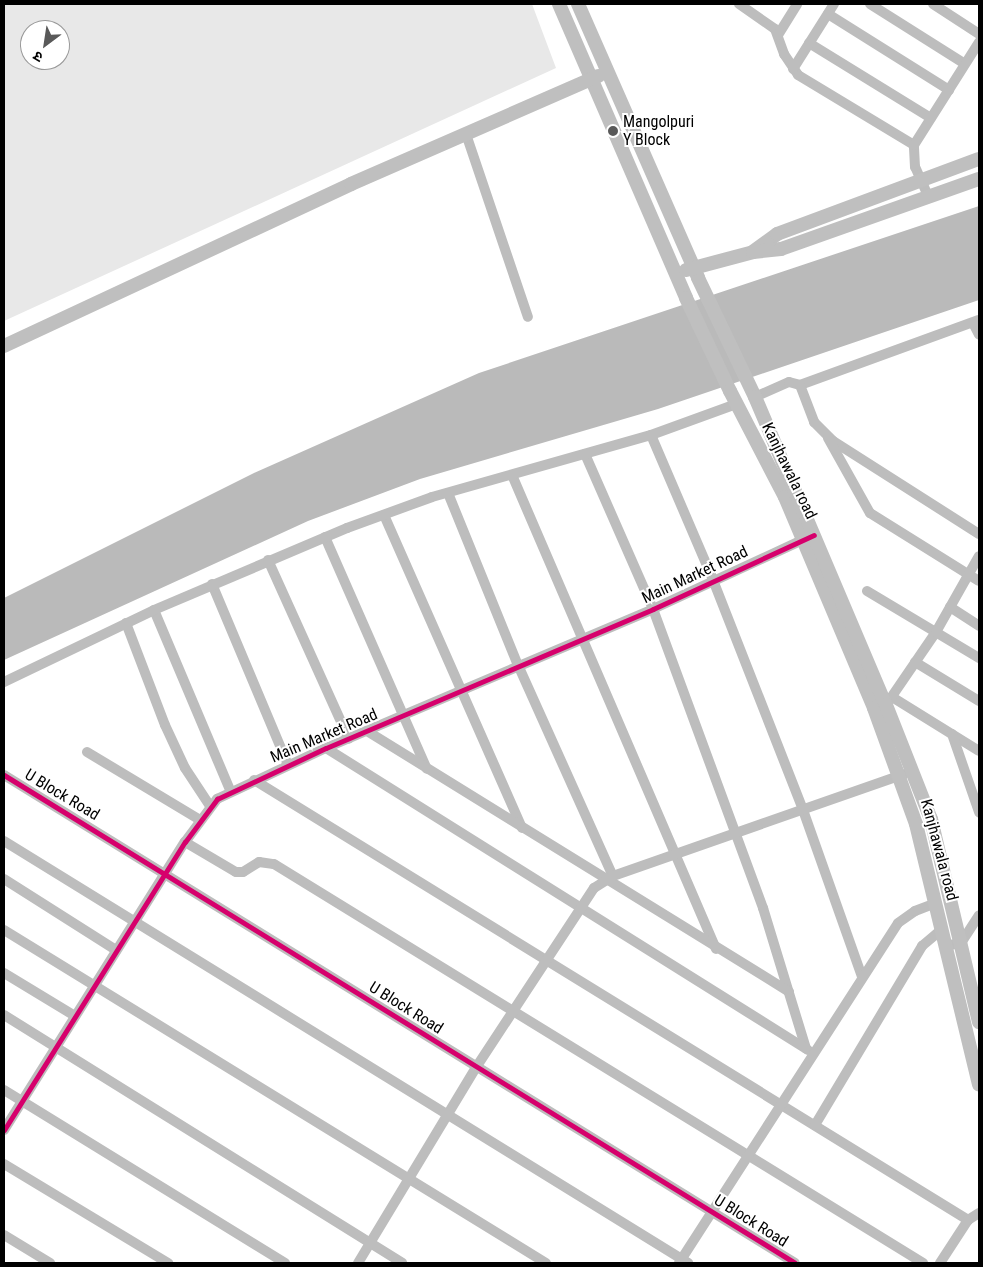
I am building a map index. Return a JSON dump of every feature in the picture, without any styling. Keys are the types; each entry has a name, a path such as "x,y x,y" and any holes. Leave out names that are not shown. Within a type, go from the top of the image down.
{"main road":[{"name":"Kanjhawala road","path":"559,4 686,298 733,398 808,537 889,701 912,771 931,819 979,1022"},
{"name":"Kanjhawala road","path":"578,4 704,291 752,392 899,776 916,824 979,1084"},
{"path":"4,346 351,184 608,72"},
{"path":"753,252 777,234 979,159"},
{"path":"676,272 753,252 781,249 979,179"}],"street":[{"path":"739,4 766,21 778,35 793,69 798,75 914,145"},
{"path":"778,35 797,4"},
{"path":"793,69 834,4"},
{"path":"870,4 965,64"},
{"path":"933,4 979,34"},
{"path":"828,14 949,90"},
{"path":"809,42 931,118"},
{"path":"929,198 913,159 914,145 979,42"},
{"path":"466,134 528,317"},
{"path":"752,392 789,382 800,385 976,322 979,334"},
{"path":"800,385 814,422 825,433 979,534"},
{"path":"4,682 154,610 325,537 448,493 651,435 733,398"},
{"path":"825,433 870,512 975,578"},
{"path":"651,435 714,580 803,810 862,977"},
{"path":"586,454 652,609 736,835 809,1051"},
{"path":"512,475 716,949"},
{"path":"448,493 518,666 608,877"},
{"path":"384,515 522,828"},
{"path":"325,537 402,716 428,770"},
{"name":"Main Market Road","path":"4,1130 185,842 210,806 230,790 652,609 808,537"},
{"path":"979,556 975,578 950,608 889,701 952,734 979,751"},
{"path":"268,560 349,739"},
{"path":"212,584 288,765"},
{"path":"867,591 979,658"},
{"path":"950,608 979,626"},
{"path":"154,610 230,790"},
{"path":"126,623 165,725 185,768 210,806"},
{"path":"915,662 979,701"},
{"path":"367,731 522,828 608,877 716,949 789,992"},
{"path":"952,734 977,796 979,812"},
{"path":"326,748 809,1051"},
{"path":"87,752 200,820"},
{"path":"358,1263 477,1066 548,961 594,888 608,877 736,835 912,771"},
{"name":"U Block Road","path":"4,775 166,873 795,1263"},
{"path":"254,780 780,1104 816,1124 968,1220"},
{"path":"4,841 682,1262 780,1104 809,1051 898,923 910,914 936,903"},
{"path":"185,842 236,872 243,872 259,862 274,864 513,1014 923,1263"},
{"path":"4,879 116,950"},
{"path":"945,946 961,943 979,915"},
{"path":"4,930 546,1263"},
{"path":"816,1124 922,946 941,930"},
{"path":"4,973 75,1016"},
{"path":"4,1015 402,1263"},
{"path":"4,1090 284,1263"},
{"path":"4,1164 168,1263"},
{"path":"940,1263 968,1220 979,1213"},
{"path":"4,1235 50,1263"}],"shaded area":[{"path":"4,4 532,4 556,68 4,321"},
{"path":"979,206 979,300 658,409 420,479 308,521 4,660 4,598 254,473 479,373"}],"cycle path":[{"path":"4,1130 185,842 217,799 326,748 653,609 814,535"},
{"path":"4,775 795,1263"}],"place":[{"name":"Mangolpuri Y Block","path":"613,131"}]}
